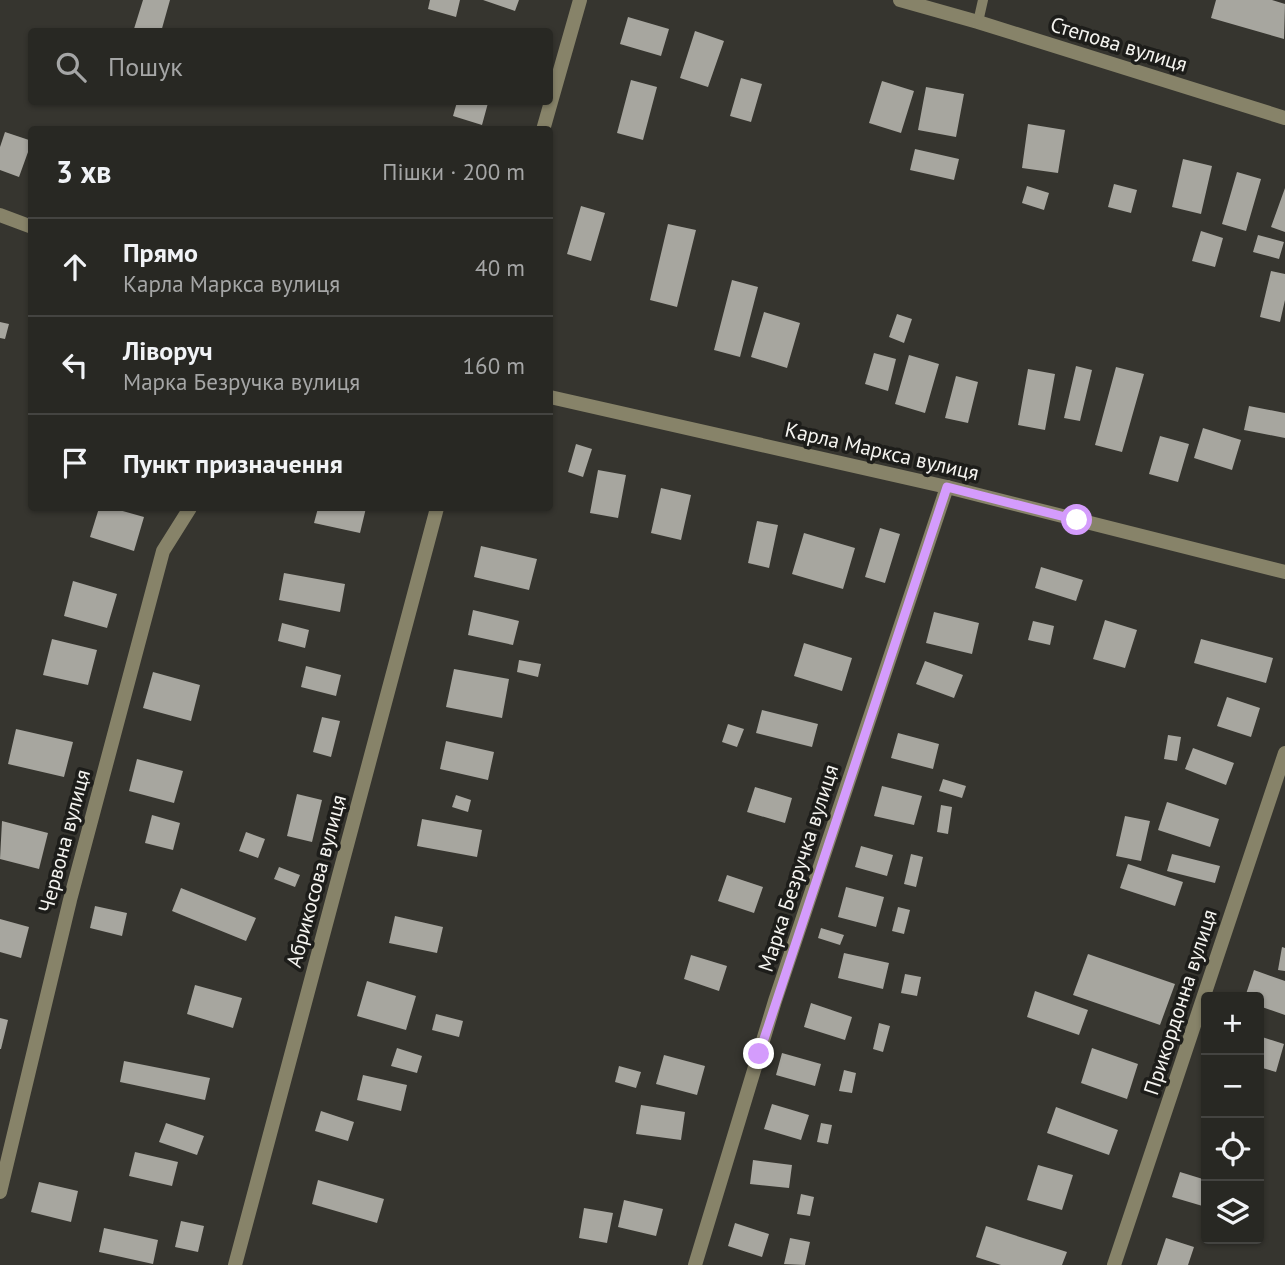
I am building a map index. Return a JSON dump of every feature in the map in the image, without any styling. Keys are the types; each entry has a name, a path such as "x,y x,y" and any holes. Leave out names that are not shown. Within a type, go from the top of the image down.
{"street":[{"path":"553,94 579,0"},
{"name":"Степова вулиця","path":"900,0 1285,118"},
{"path":"544,126 550,105"},
{"path":"0,215 28,226"},
{"name":"Карла Маркса вулиця","path":"553,398 947,487 1285,572"},
{"name":"Марка Безручка вулиця","path":"695,1265 775,1001 947,487"},
{"name":"Червона вулиця","path":"0,1192 70,900 163,551 188,511"},
{"name":"Абрикосова вулиця","path":"235,1265 437,511"},
{"name":"Прикордонна вулиця","path":"1114,1265 1285,753"}],"lane":[{"path":"978,22 983,0"}],"building":[{"path":"143,0 170,0 162,28 134,28"},
{"path":"430,0 460,0 456,17 428,9"},
{"path":"483,0 519,0 515,11"},
{"path":"1216,0 1272,0 1285,4 1284,39 1211,18"},
{"path":"628,17 669,29 661,56 620,44"},
{"path":"695,31 724,41 708,87 680,78"},
{"path":"741,78 762,84 751,122 730,116"},
{"path":"631,80 657,87 643,140 617,133"},
{"path":"882,81 914,91 901,133 869,123"},
{"path":"926,87 964,94 956,137 918,130"},
{"path":"456,105 487,105 482,125 453,116"},
{"path":"1028,124 1065,130 1058,173 1022,168"},
{"path":"5,132 28,140 28,152 19,177 0,170 0,147"},
{"path":"915,149 959,159 954,180 910,170"},
{"path":"1183,159 1212,166 1201,214 1172,207"},
{"path":"1237,172 1261,179 1246,231 1222,224"},
{"path":"1114,184 1137,190 1131,213 1108,207"},
{"path":"1027,186 1049,193 1044,210 1022,203"},
{"path":"1285,188 1285,232 1271,227"},
{"path":"581,206 605,213 591,261 567,254"},
{"path":"668,224 696,230 677,307 650,300"},
{"path":"1201,231 1223,238 1215,267 1192,261"},
{"path":"1258,235 1284,242 1279,259 1253,252"},
{"path":"1271,271 1285,274 1285,300 1280,322 1260,317"},
{"path":"732,280 758,287 740,357 714,350"},
{"path":"764,312 800,323 787,368 751,357"},
{"path":"897,314 912,319 904,343 889,337"},
{"path":"0,322 9,324 5,339 0,338"},
{"path":"874,353 896,359 888,391 865,384"},
{"path":"909,355 939,364 925,413 895,404"},
{"path":"1076,366 1092,370 1080,421 1064,418"},
{"path":"1116,367 1144,374 1122,452 1095,445"},
{"path":"1028,369 1055,374 1045,430 1018,425"},
{"path":"956,376 978,382 968,423 945,418"},
{"path":"1249,406 1285,413 1285,438 1244,430"},
{"path":"1203,428 1241,440 1232,470 1194,458"},
{"path":"1160,436 1189,444 1178,482 1149,474"},
{"path":"576,444 592,449 583,477 568,472"},
{"path":"598,470 626,475 618,518 590,513"},
{"path":"661,488 691,495 681,540 651,533"},
{"path":"98,511 123,511 144,517 134,551 90,537"},
{"path":"317,511 365,511 360,533 314,523"},
{"path":"757,521 778,525 769,568 748,563"},
{"path":"880,528 900,534 885,583 865,577"},
{"path":"804,533 855,548 843,589 792,574"},
{"path":"481,546 537,559 529,590 474,577"},
{"path":"1041,567 1083,580 1076,601 1035,588"},
{"path":"284,573 345,584 340,612 279,600"},
{"path":"73,581 117,594 107,628 64,616"},
{"path":"473,610 519,621 513,645 468,635"},
{"path":"934,612 979,623 972,654 926,643"},
{"path":"1105,620 1137,630 1125,668 1093,659"},
{"path":"1033,621 1054,626 1050,645 1028,640"},
{"path":"282,623 309,630 305,648 278,641"},
{"path":"52,639 97,650 88,685 43,675"},
{"path":"1201,639 1273,658 1266,683 1194,663"},
{"path":"804,643 852,658 842,691 794,676"},
{"path":"519,660 541,664 538,677 517,672"},
{"path":"925,661 963,675 954,698 916,684"},
{"path":"306,666 341,675 336,696 301,687"},
{"path":"454,669 509,679 502,718 446,707"},
{"path":"153,672 200,685 191,721 143,708"},
{"path":"1227,697 1260,708 1251,737 1217,726"},
{"path":"762,710 818,724 812,747 756,733"},
{"path":"322,717 340,721 331,757 313,752"},
{"path":"728,724 744,729 737,747 722,742"},
{"path":"16,729 73,742 64,777 8,764"},
{"path":"898,733 939,744 933,769 891,758"},
{"path":"1168,735 1181,737 1177,761 1164,759"},
{"path":"446,741 494,752 488,780 440,769"},
{"path":"1193,748 1234,763 1226,785 1185,769"},
{"path":"137,759 183,771 174,803 129,791"},
{"path":"943,779 966,786 962,798 939,791"},
{"path":"882,786 922,796 914,825 874,816"},
{"path":"755,787 792,798 785,823 747,812"},
{"path":"297,794 322,800 312,842 287,836"},
{"path":"456,795 471,800 468,812 452,807"},
{"path":"1167,802 1219,819 1210,847 1158,830"},
{"path":"941,805 952,807 948,834 937,832"},
{"path":"152,815 180,823 173,850 145,843"},
{"path":"1125,816 1150,821 1141,861 1116,856"},
{"path":"422,819 482,830 477,857 417,846"},
{"path":"2,821 48,833 39,869 0,859"},
{"path":"246,832 265,839 258,858 239,851"},
{"path":"861,846 893,855 887,876 855,867"},
{"path":"911,854 923,857 916,887 904,884"},
{"path":"1172,854 1220,866 1215,883 1167,871"},
{"path":"1128,864 1183,882 1175,906 1120,888"},
{"path":"279,867 300,875 295,887 274,879"},
{"path":"727,875 763,887 754,913 718,901"},
{"path":"846,887 884,897 876,927 838,917"},
{"path":"181,888 256,918 246,941 172,911"},
{"path":"95,906 127,913 122,936 90,928"},
{"path":"898,907 910,910 904,934 892,931"},
{"path":"395,916 443,927 437,953 389,943"},
{"path":"0,919 29,927 21,958 0,952"},
{"path":"821,928 844,935 840,945 818,938"},
{"path":"1282,947 1285,948 1285,971 1278,970"},
{"path":"844,953 889,963 883,989 838,978"},
{"path":"1088,954 1175,984 1160,1025 1073,995"},
{"path":"691,955 727,966 719,991 684,979"},
{"path":"1254,970 1285,981 1285,1015 1264,1008 1264,992 1247,992"},
{"path":"905,974 921,977 917,996 901,993"},
{"path":"367,981 416,996 406,1030 357,1016"},
{"path":"195,985 242,998 233,1028 187,1014"},
{"path":"1035,991 1088,1010 1079,1035 1027,1017"},
{"path":"811,1003 852,1017 845,1040 804,1027"},
{"path":"436,1014 463,1021 459,1037 432,1030"},
{"path":"0,1018 8,1020 1,1049 0,1049"},
{"path":"879,1023 890,1026 883,1052 873,1049"},
{"path":"1264,1038 1284,1044 1276,1072 1264,1068"},
{"path":"397,1048 422,1056 417,1073 391,1066"},
{"path":"1092,1048 1138,1064 1127,1099 1081,1083"},
{"path":"782,1053 821,1064 815,1086 776,1075"},
{"path":"664,1055 705,1066 697,1095 656,1084"},
{"path":"124,1061 210,1078 205,1100 120,1082"},
{"path":"619,1066 641,1072 636,1088 615,1082"},
{"path":"844,1070 856,1073 852,1093 839,1091"},
{"path":"363,1075 407,1085 401,1111 357,1100"},
{"path":"772,1104 809,1115 801,1140 764,1129"},
{"path":"641,1105 685,1112 681,1140 636,1134"},
{"path":"1056,1107 1118,1130 1109,1155 1047,1133"},
{"path":"321,1111 354,1122 348,1141 315,1131"},
{"path":"166,1123 204,1136 197,1155 159,1142"},
{"path":"821,1123 832,1125 828,1144 817,1142"},
{"path":"135,1152 178,1162 172,1186 129,1176"},
{"path":"753,1160 792,1165 789,1188 750,1184"},
{"path":"1038,1165 1073,1175 1062,1210 1027,1200"},
{"path":"1180,1172 1201,1178 1201,1206 1172,1197"},
{"path":"318,1180 384,1199 377,1223 312,1204"},
{"path":"39,1182 78,1191 71,1222 31,1212"},
{"path":"801,1194 814,1197 810,1216 797,1214"},
{"path":"624,1200 663,1209 656,1236 618,1227"},
{"path":"584,1208 613,1213 607,1243 579,1238"},
{"path":"181,1221 204,1226 198,1252 175,1247"},
{"path":"735,1223 769,1234 762,1257 728,1246"},
{"path":"986,1226 1067,1252 1062,1265 1001,1265 976,1257"},
{"path":"104,1228 158,1240 153,1264 99,1252"},
{"path":"790,1238 810,1242 805,1265 784,1264"},
{"path":"1166,1238 1194,1247 1188,1265 1157,1265"}],"route":[{"path":"759,1054 947,487 1077,520"}]}
